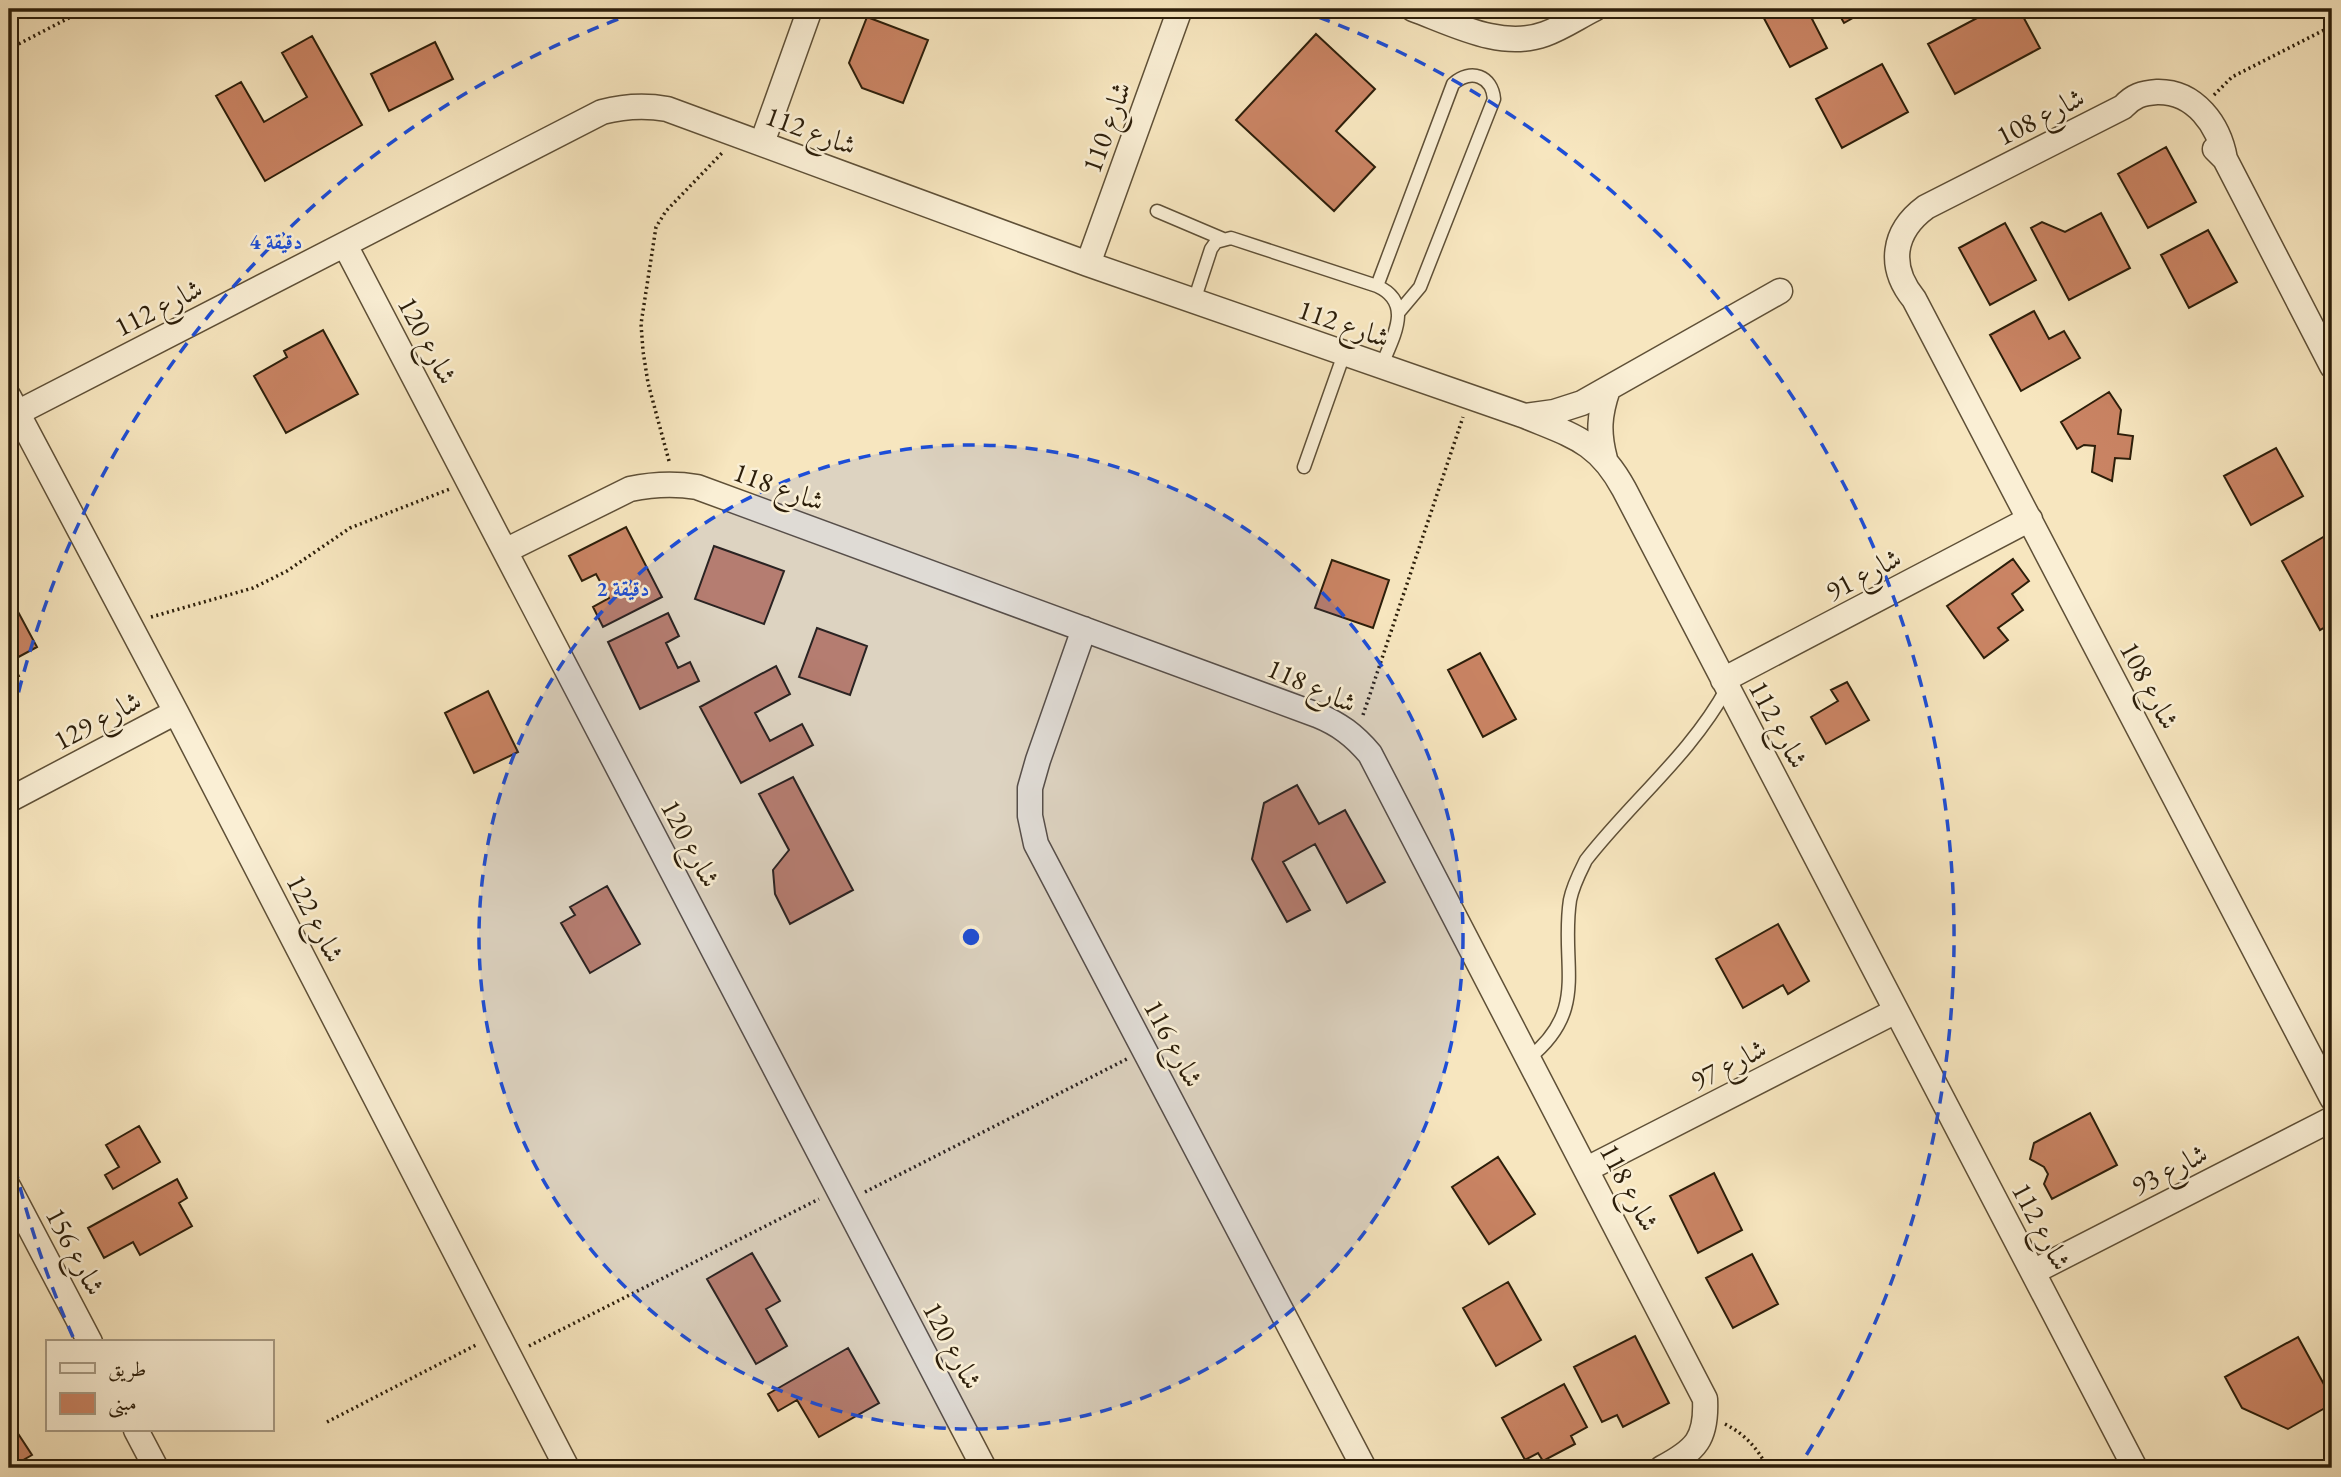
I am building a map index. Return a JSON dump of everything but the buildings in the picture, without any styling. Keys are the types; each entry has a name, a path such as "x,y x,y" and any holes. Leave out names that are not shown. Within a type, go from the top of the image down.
{"street":[{"path":"762,144 810,9"},
{"name":"شارع 110","path":"1088,264 1180,9"},
{"path":"1413,9 1480,33 1511,39 1545,34 1594,9"},
{"name":"شارع 108","path":"2332,366 2225,159 2212,124 2203,111 2177,95 2161,92 2137,95 2123,107 1948,198 1933,203 1915,215 1900,237 1897,250 1900,277 2030,519 2332,1098"},
{"name":"شارع 112","path":"13,405 345,245 602,112 623,106 645,105 667,109 1194,302 1525,416 1580,439 1605,459 1624,489 2135,1468"},
{"name":"شارع 108","path":"2123,107 2155,106 2178,112 2203,130 2225,159"},
{"name":"شارع 120","path":"345,245 984,1468"},
{"path":"1525,416 1554,412 1582,403 1780,291"},
{"path":"1605,459 1598,425 1608,390"},
{"name":"شارع 122","path":"13,405 176,712 567,1468"},
{"name":"شارع 118","path":"505,551 630,489 652,484 698,487 1317,715 1355,736 1370,754 1697,1380 1705,1399 1706,1419"},
{"name":"شارع 91","path":"1725,684 2030,519"},
{"name":"شارع 116","path":"1084,629 1030,788 1030,816 1036,844 1364,1468"},
{"name":"شارع 129","path":"9,800 176,712"},
{"name":"شارع 97","path":"1587,1169 1896,1011"},
{"name":"شارع 93","path":"2033,1272 2332,1119"},
{"name":"شارع 156","path":"9,1190 89,1340"},
{"path":"1665,1466 1687,1455 1700,1439 1706,1419"},
{"path":"136,1432 156,1468"}],"lane":[{"path":"1377,286 1453,84 1470,74 1480,76 1488,81 1494,99 1420,287 1399,312"},
{"path":"1157,211 1223,239 1238,240 1388,291 1396,301 1399,312 1397,325 1381,367"},
{"path":"1194,302 1211,248 1223,239"},
{"path":"1304,467 1344,354"},
{"path":"1529,1058 1545,1045 1566,1010 1569,990 1571,898 1576,878 1586,860 1694,739 1712,715 1725,684"}],"path":[{"path":"9,48 86,9"},
{"path":"2203,111 2215,93 2232,78 2332,26"},
{"path":"675,484 642,351 642,324 656,227 666,211 719,158 733,133"},
{"path":"1355,736 1469,398"},
{"path":"128,623 253,588 287,571 350,528 469,482"},
{"path":"509,1357 1144,1050"},
{"path":"327,1422 497,1334"},
{"path":"1706,1419 1724,1423 1741,1432 1754,1445 1768,1468"}]}
